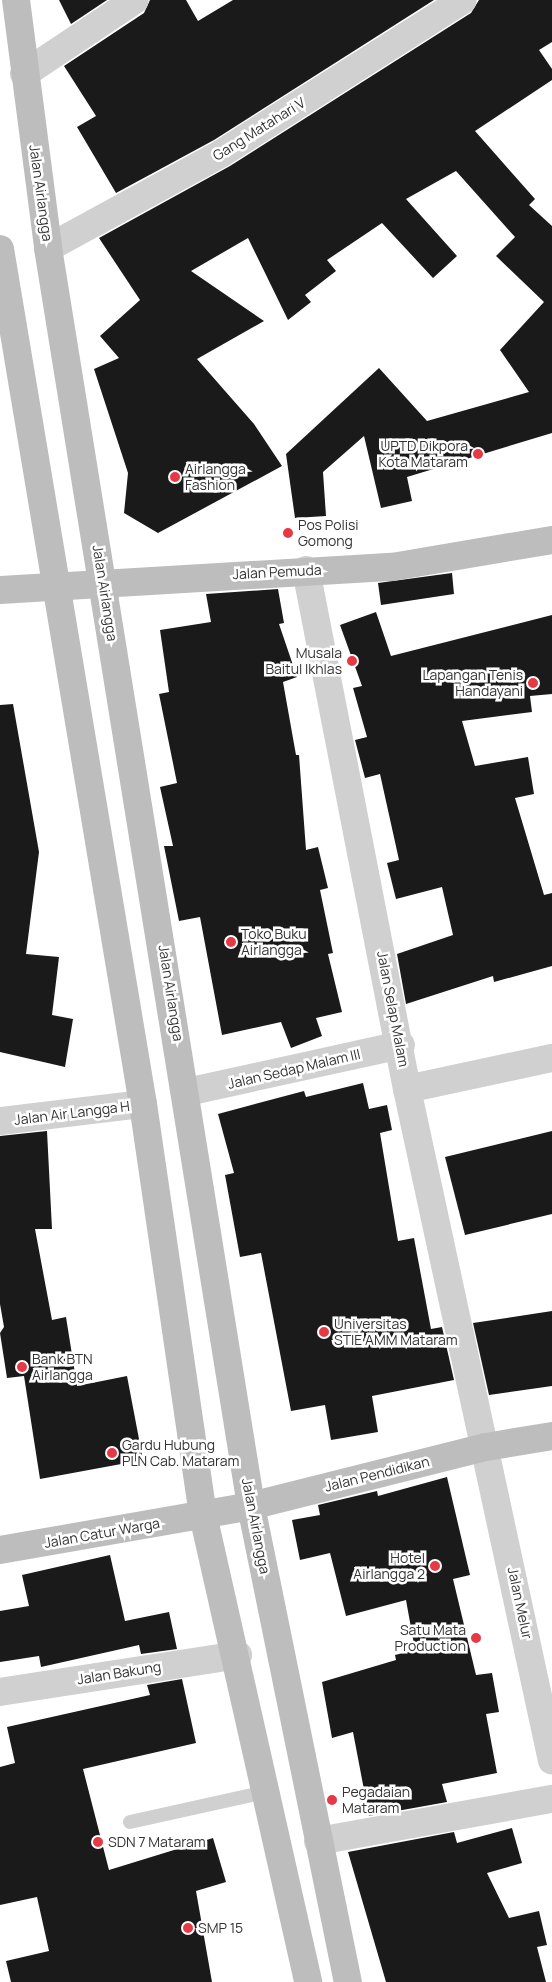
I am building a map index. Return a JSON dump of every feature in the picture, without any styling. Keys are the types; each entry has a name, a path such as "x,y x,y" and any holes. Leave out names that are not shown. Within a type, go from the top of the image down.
{"main road":[{"name":"Jalan Airlangga","path":"16,0 24,74 48,248 187,1092 251,1506 348,1982"},
{"path":"0,249 143,1104 203,1515 238,1655 265,1792 308,1982"},
{"name":"Jalan Pemuda","path":"0,590 306,570 392,567 552,540"},
{"name":"Jalan Pendidikan","path":"203,1515 251,1506 486,1447 552,1436"},
{"name":"Jalan Catur Warga","path":"0,1550 203,1515"}],"street":[{"path":"24,74 135,0"},
{"name":"Gang Matahari V","path":"48,248 222,153 463,0"},
{"name":"Jalan Selap Malam","path":"306,570 400,1045 407,1089 486,1447"},
{"name":"Jalan Sedap Malam III","path":"187,1092 400,1045"},
{"path":"407,1089 552,1058"},
{"name":"Jalan Air Langga H","path":"0,1121 143,1104"},
{"name":"Jalan Melur","path":"486,1447 552,1761"},
{"name":"Jalan Bakung","path":"0,1692 238,1655"},
{"path":"318,1841 552,1799"}],"lane":[{"path":"130,1822 265,1792"}],"building":[{"path":"59,0 107,0 71,24"},
{"path":"150,0 186,0 198,21 233,0 434,0 214,140 116,193 77,127 96,116 64,66 144,13"},
{"path":"479,0 552,0 552,42 539,50 552,69 552,80 475,131 535,199 529,205 552,226 552,433 407,477 412,501 381,508 364,436 323,472 326,516 295,518 286,454 379,368 427,421 529,392 500,350 544,302 496,256 515,237 456,171 406,199 457,256 433,278 382,223 327,260 336,271 305,295 311,302 288,320 248,238 191,271 264,321 197,359 254,424 282,466 158,533 124,513 128,473 94,369 119,358 100,336 140,300 99,238 230,166 471,13"},
{"path":"452,573 454,594 381,605 378,583"},
{"path":"278,589 284,623 279,624 297,677 283,682 296,755 299,755 306,850 318,847 328,888 320,890 333,953 328,954 342,1012 316,1018 322,1036 291,1048 281,1022 222,1035 200,917 179,921 164,846 173,846 160,787 177,783 159,694 169,692 160,630 211,622 206,594"},
{"path":"376,612 391,656 552,615 552,694 530,696 532,712 462,721 475,766 528,757 534,794 515,798 544,895 552,893 552,966 494,982 493,976 406,1004 397,954 453,935 442,887 396,899 387,863 399,860 380,774 365,778 355,740 367,737 353,688 362,686 340,625"},
{"path":"13,704 39,852 26,954 59,957 52,1015 73,1019 65,1067 0,1052 0,705"},
{"path":"363,1083 369,1109 387,1105 392,1130 380,1133 398,1241 414,1238 431,1329 442,1327 454,1380 372,1396 378,1432 331,1440 325,1405 291,1411 261,1253 240,1257 225,1175 234,1173 218,1114 304,1091 306,1097"},
{"path":"47,1131 52,1229 35,1229 52,1320 66,1317 77,1386 127,1376 143,1460 40,1479 24,1376 7,1378 0,1333 4,1327 0,1304 0,1136"},
{"path":"552,1131 552,1214 465,1235 445,1157"},
{"path":"552,1311 552,1386 489,1395 473,1323"},
{"path":"447,1477 470,1575 453,1579 476,1675 492,1673 499,1712 486,1714 497,1773 442,1784 447,1802 369,1816 353,1732 332,1738 322,1682 396,1660 395,1655 415,1650 406,1600 346,1616 330,1553 300,1560 292,1520 320,1515 318,1505 377,1491 378,1496"},
{"path":"110,1555 125,1621 169,1612 177,1649 141,1654 139,1645 41,1667 39,1656 0,1662 0,1611 29,1606 22,1575"},
{"path":"182,1679 196,1743 83,1769 109,1870 213,1838 226,1882 196,1891 212,1982 11,1982 6,1961 49,1951 37,1897 0,1905 0,1767 15,1763 7,1727 150,1695 147,1685"},
{"path":"512,1828 522,1863 487,1873 509,1918 539,1911 547,1945 537,1947 546,1982 386,1982 348,1852 454,1832 457,1843"}],"place":[{"name":"UPTD Dikpora Kota Mataram","path":"478,454"},
{"name":"Airlangga Fashion","path":"175,477"},
{"name":"Pos Polisi Gomong","path":"288,533"},
{"name":"Musala Baitul Ikhlas","path":"352,661"},
{"name":"Lapangan Tenis Handayani","path":"533,683"},
{"name":"Toko Buku Airlangga","path":"231,942"},
{"name":"Universitas STIE AMM Mataram","path":"324,1332"},
{"name":"Bank BTN Airlangga","path":"22,1367"},
{"name":"Gardu Hubung PLN Cab. Mataram","path":"112,1453"},
{"name":"Hotel Airlangga 2","path":"435,1566"},
{"name":"Satu Mata Production","path":"476,1638"},
{"name":"Pegadaian Mataram","path":"332,1800"},
{"name":"SDN 7 Mataram","path":"98,1842"},
{"name":"SMP 15","path":"188,1928"}]}
